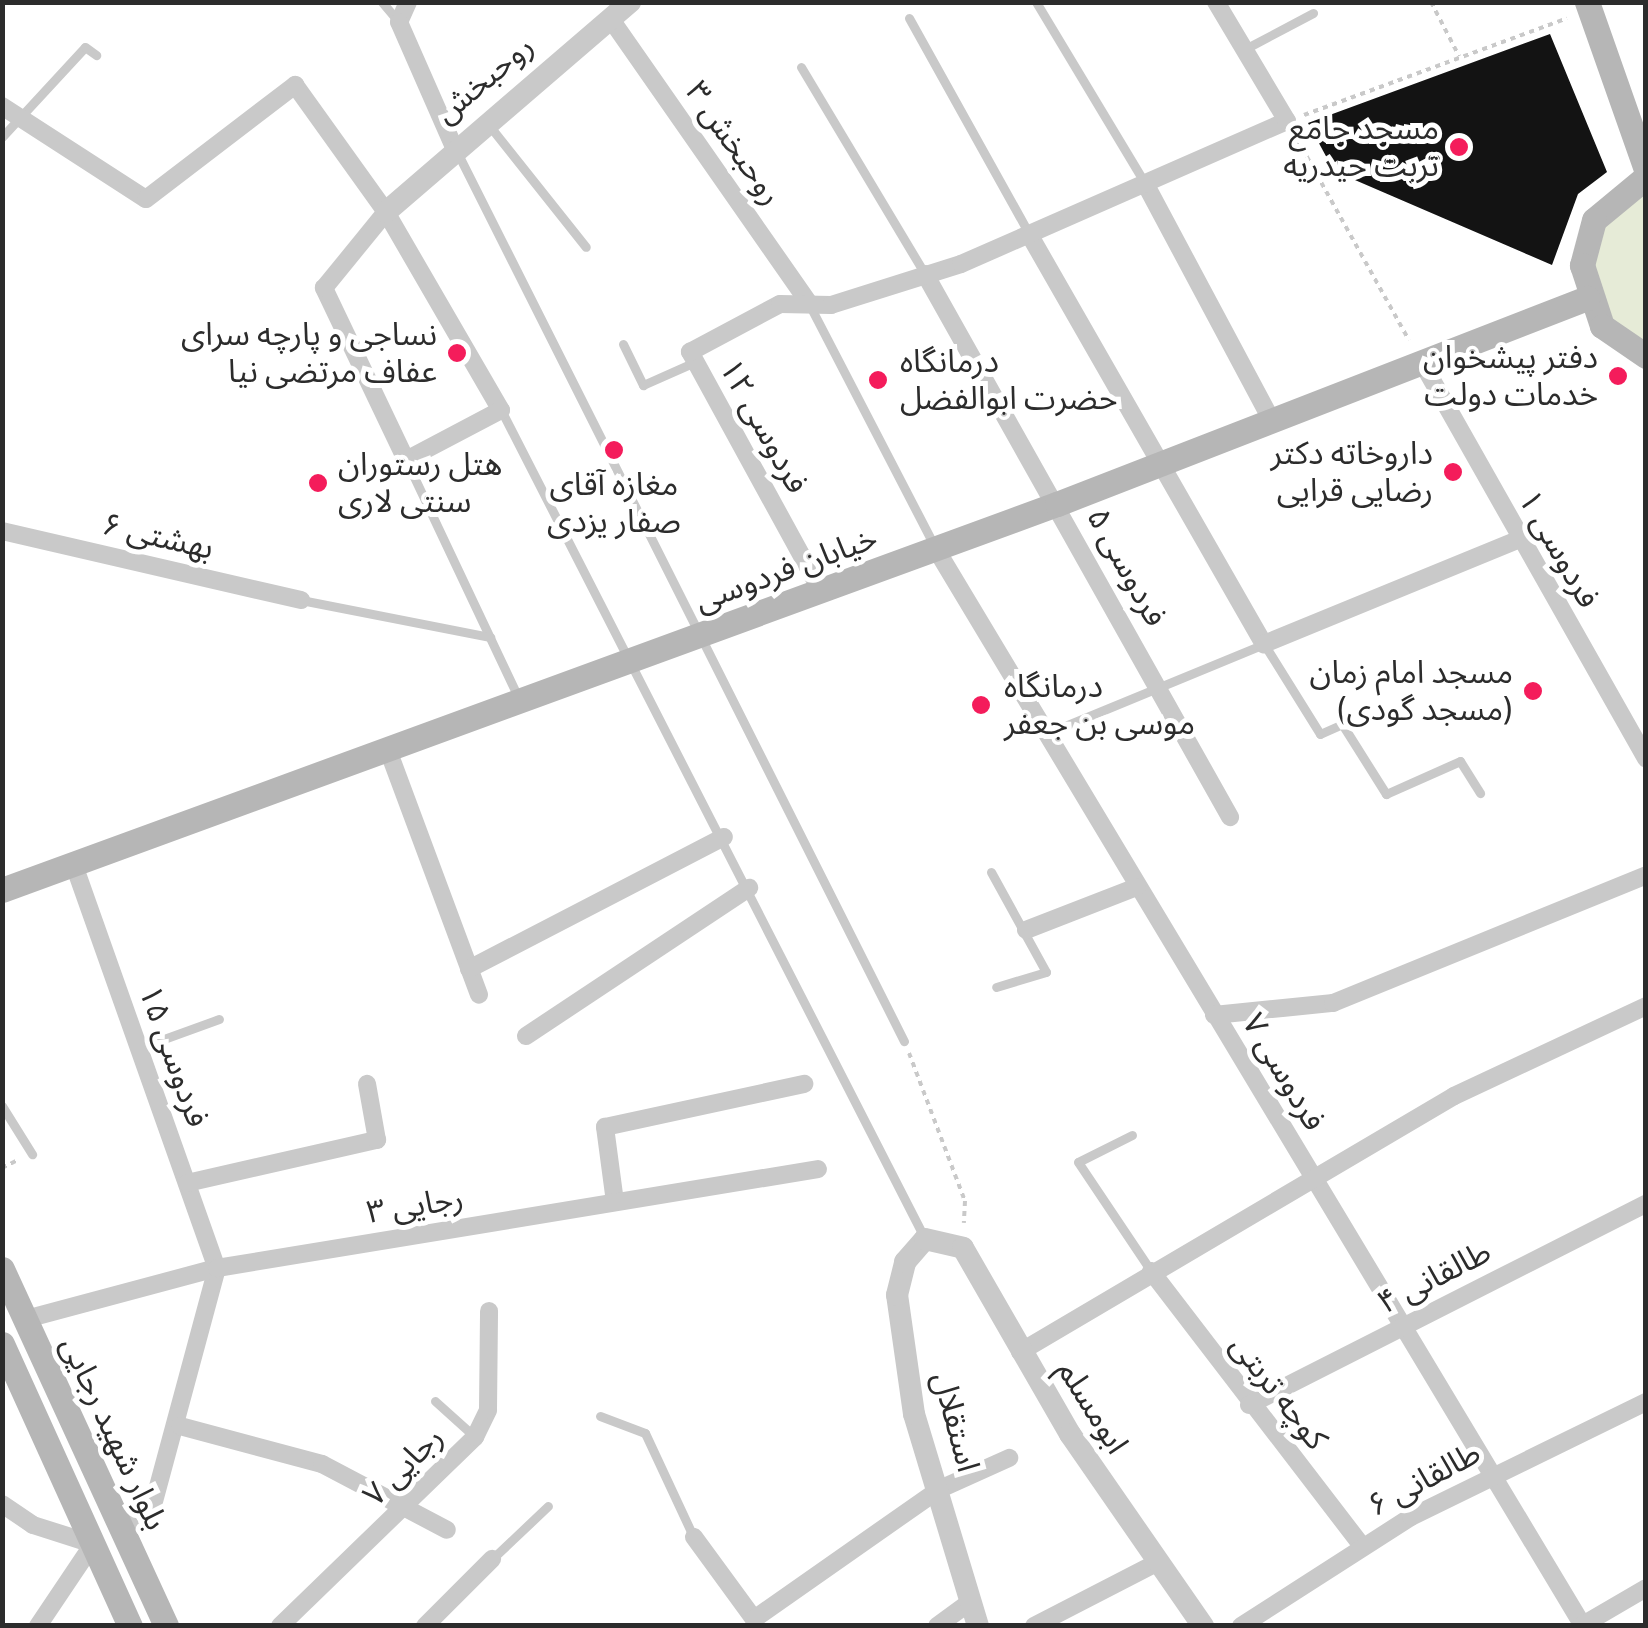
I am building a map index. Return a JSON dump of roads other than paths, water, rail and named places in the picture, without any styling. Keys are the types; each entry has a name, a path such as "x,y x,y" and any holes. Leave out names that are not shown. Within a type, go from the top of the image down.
{"main road":[{"path":"1588,6 1640,139 1646,170"},
{"path":"1646,178 1594,220 1582,265 1587,298 1602,326 1646,356"},
{"name":"خیابان فردوسی","path":"2,890 1057,504 1424,366 1587,298"},
{"name":"بلوار شهید رجایی","path":"2,1268 166,1626"},
{"name":"بلوار شهید رجایی","path":"2,1344 130,1626"},
{"path":"77,1509 106,1495"}],"street":[{"path":"408,2 399,22 454,147"},
{"name":"روحبخش","path":"386,212 484,118 630,2"},
{"path":"809,303 925,274 1147,187 1286,121 1216,2"},
{"name":"روحبخش ۳","path":"610,18 809,303"},
{"path":"2,106 146,199 294,85 386,212 501,410 406,460 324,288 386,212"},
{"path":"1147,187 1273,423"},
{"path":"1028,234 1164,464 1264,644 1518,540"},
{"name":"فردوسی ۵","path":"925,274 1230,817"},
{"name":"فردوسی ۱۲","path":"809,303 780,304 690,352 821,591"},
{"name":"فردوسی ۱","path":"1424,366 1518,540 1646,759"},
{"name":"بهشتی ۶","path":"2,531 300,600"},
{"name":"فردوسی ۷","path":"936,549 1582,1625"},
{"path":"388,750 479,996"},
{"path":"469,970 724,837"},
{"name":"فردوسی ۱۵","path":"74,864 217,1268"},
{"path":"1214,1014 1333,1002 1646,875"},
{"path":"1026,930 1137,887"},
{"path":"526,1036 749,888"},
{"path":"1020,1352 1454,1096 1646,1006"},
{"path":"187,1184 378,1140 366,1084"},
{"path":"615,1202 604,1127 804,1084"},
{"name":"رجایی ۳","path":"26,1319 217,1268 818,1169"},
{"name":"طالقانی ۴","path":"1249,1405 1646,1204"},
{"name":"ابومسلم","path":"926,1239 963,1248 1020,1352 1156,1563 1203,1626"},
{"name":"استقلال","path":"926,1239 904,1262 897,1296 914,1414 940,1489 978,1626"},
{"path":"122,1529 154,1502 180,1426 217,1268"},
{"name":"کوچه تربتی","path":"1152,1271 1249,1405 1362,1546"},
{"name":"رجایی ۷","path":"280,1626 475,1437 488,1410 489,1312"},
{"name":"طالقانی ۶","path":"1241,1626 1362,1546 1493,1476 1646,1402"},
{"path":"180,1426 322,1464 408,1505 446,1530"},
{"path":"694,1537 754,1619 940,1489 1010,1458"},
{"path":"2,1504 33,1525 93,1544 38,1626"},
{"path":"425,1626 492,1559"},
{"path":"1034,1626 1156,1563"},
{"path":"1582,1625 1646,1588"},
{"path":"936,1626 970,1602"}],"lane":[{"path":"382,2 399,22"},
{"path":"1036,2 1147,187"},
{"path":"1243,50 1313,13"},
{"path":"909,18 1028,234"},
{"path":"2,137 85,47 96,55"},
{"path":"801,67 925,274"},
{"path":"484,118 586,247"},
{"path":"454,147 904,1040"},
{"path":"809,303 936,549"},
{"path":"623,344 643,385 695,362"},
{"path":"501,410 634,659 926,1239"},
{"path":"406,460 520,699"},
{"path":"300,600 490,637"},
{"path":"1048,732 1264,644 1320,734 1342,724 1386,794 1460,761 1480,794"},
{"path":"991,872 1046,972 996,987"},
{"path":"139,1048 218,1019"},
{"path":"2,1106 32,1154"},
{"path":"1132,1135 1078,1162 1152,1271"},
{"path":"435,1401 475,1437"},
{"path":"600,1416 645,1433 694,1537"},
{"path":"492,1559 548,1506"}],"place":[{"name":"مسجد جامع تربت حیدریه","path":"1459,147"},
{"name":"نساجی و پارچه سرای عفاف مرتضی نیا","path":"457,353"},
{"name":"دفتر پیشخوان خدمات دولت","path":"1618,376"},
{"name":"درمانگاه حضرت ابوالفضل","path":"878,380"},
{"name":"مغازه آقای صفار یزدی","path":"614,450"},
{"name":"داروخاته دکتر رضایی قرایی","path":"1453,472"},
{"name":"هتل رستوران سنتی لاری","path":"318,483"},
{"name":"مسجد امام زمان (مسجد گودی)","path":"1533,691"},
{"name":"درمانگاه موسی بن جعفر","path":"981,705"}]}
